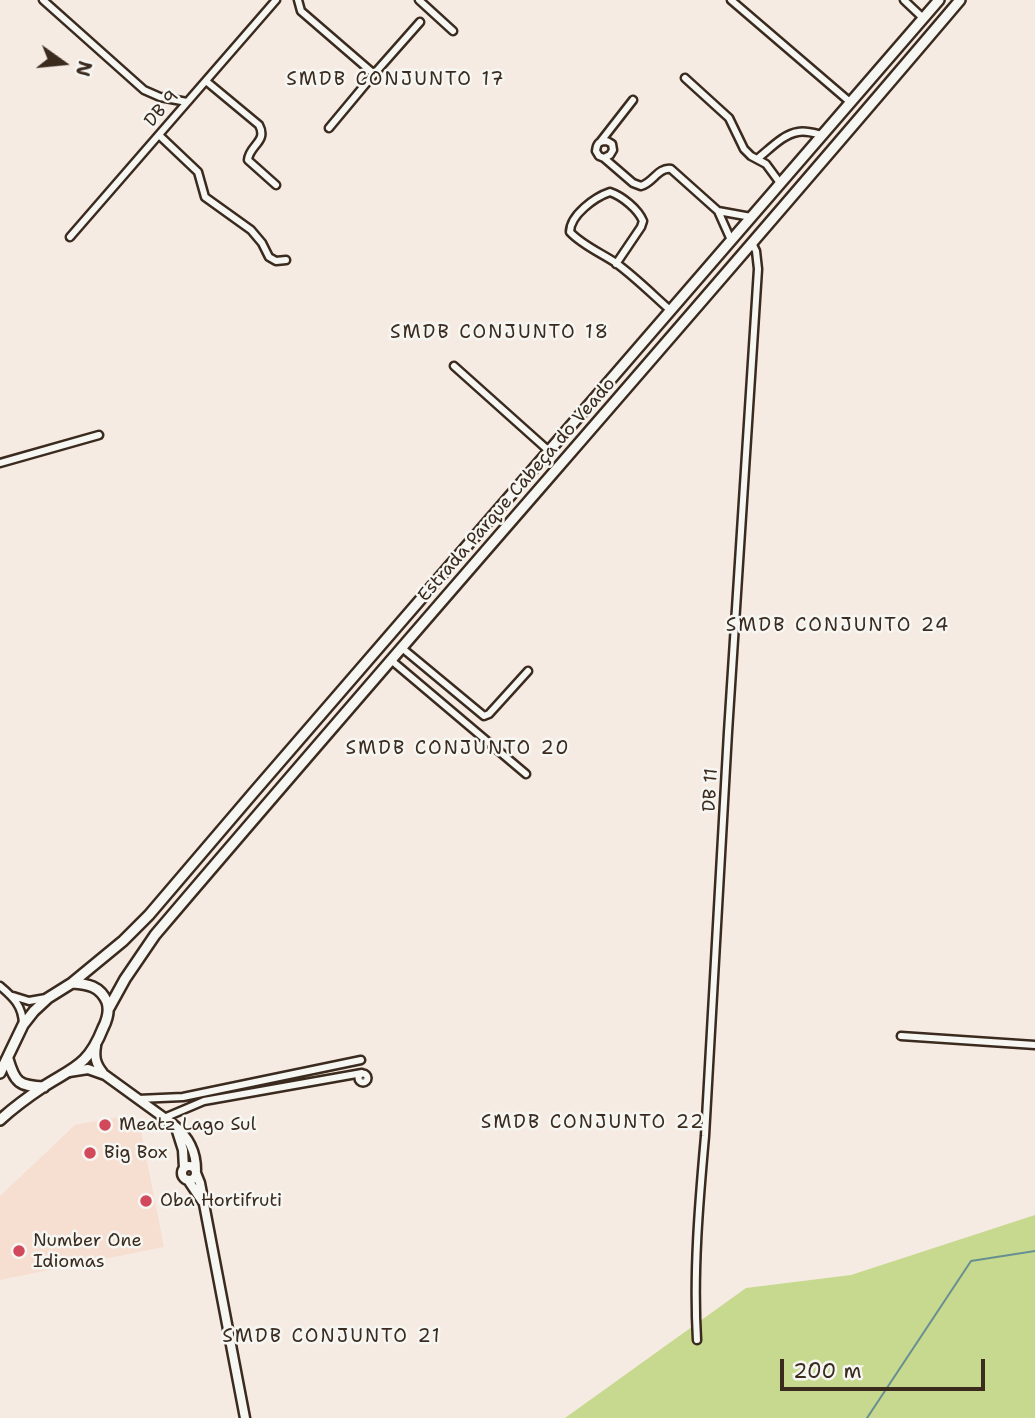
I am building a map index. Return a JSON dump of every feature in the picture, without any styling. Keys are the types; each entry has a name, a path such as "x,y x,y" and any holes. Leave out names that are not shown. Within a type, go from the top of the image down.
{"main road":[{"name":"Estrada Parque Cabeça do Veado","path":"72,983 123,942 149,915 939,0"},
{"name":"Estrada Parque Cabeça do Veado","path":"109,1008 155,935 960,0"},
{"path":"839,115 853,127"},
{"path":"658,324 671,337"},
{"path":"0,1073 23,1025 48,998 72,983 92,986 104,996 109,1008 107,1020 96,1044 82,1062 0,1120"},
{"path":"8,1059 18,1082 44,1087"}],"street":[{"path":"43,0 144,90 160,97 187,102"},
{"name":"DB 9","path":"70,237 276,0"},
{"path":"298,0 301,12 374,74"},
{"path":"419,0 453,31"},
{"path":"731,0 850,102"},
{"path":"904,0 923,18"},
{"path":"329,128 420,22"},
{"path":"685,78 729,117 744,149 769,167 780,183"},
{"path":"206,81 259,125 261,137 248,153 248,160 275,185"},
{"path":"633,100 596,145 599,156 633,183 641,186 665,168 671,169 718,211 731,240"},
{"path":"758,159 795,132 822,135"},
{"path":"159,135 198,172 205,197 251,230 272,259 279,262 286,260"},
{"path":"601,141 612,144 613,150 604,158"},
{"path":"616,264 643,221 641,215 617,194 610,192 601,195 573,220 570,228 573,235 616,264 670,310"},
{"path":"718,211 751,217"},
{"name":"DB 11","path":"697,1340 695,1311 700,1196 758,269 752,243"},
{"path":"454,366 549,452"},
{"path":"0,463 99,435"},
{"path":"402,648 484,716 489,715 528,671"},
{"path":"391,660 526,774"},
{"path":"0,986 11,995 22,1011 23,1025"},
{"path":"11,995 29,1000 48,998"},
{"path":"901,1036 1035,1045"},
{"path":"96,1044 96,1063 105,1075"},
{"path":"138,1099 183,1097 361,1060"},
{"path":"69,1072 88,1069 105,1075 182,1131 191,1145 195,1159 195,1178 188,1180"},
{"path":"164,1118 204,1101 350,1074 365,1073 368,1077 362,1082 350,1074"},
{"path":"174,1125 182,1141 183,1176 203,1204"},
{"path":"184,1168 190,1166 196,1171 200,1183 245,1418"}],"shaded area":[{"path":"118,1117 121,1129 140,1126 164,1247 0,1280 0,1196 75,1125"}],"green space":[{"path":"1035,1215 1035,1418 565,1418 746,1288 851,1275"}],"waterway":[{"path":"867,1418 971,1261 1035,1251"}],"place":[{"name":"Meatz Lago Sul","path":"105,1125"},
{"name":"Big Box","path":"90,1153"},
{"name":"Oba Hortifruti","path":"146,1201"},
{"name":"Number One Idiomas","path":"19,1251"}],"district":[{"name":"SMDB CONJUNTO 17","path":"396,80"},
{"name":"SMDB CONJUNTO 18","path":"500,333"},
{"name":"SMDB CONJUNTO 24","path":"838,626"},
{"name":"SMDB CONJUNTO 20","path":"458,749"},
{"name":"SMDB CONJUNTO 22","path":"593,1123"},
{"name":"SMDB CONJUNTO 21","path":"332,1337"}]}
